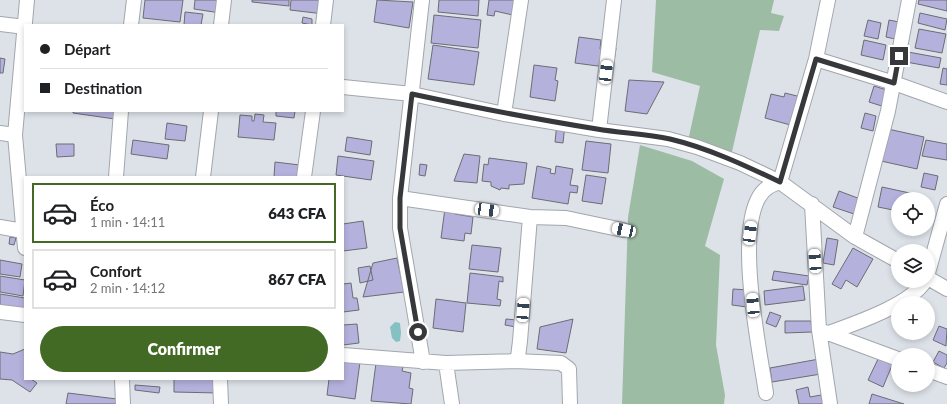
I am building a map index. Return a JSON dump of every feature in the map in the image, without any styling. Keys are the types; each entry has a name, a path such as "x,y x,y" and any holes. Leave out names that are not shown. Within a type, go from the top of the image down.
{"street":[{"path":"25,24 27,0"},
{"path":"131,24 134,0"},
{"path":"221,24 224,0"},
{"path":"323,24 326,0"},
{"path":"422,0 400,198 400,228 423,362"},
{"path":"504,114 522,0"},
{"path":"599,130 614,0"},
{"path":"780,182 816,59 828,0"},
{"path":"855,237 894,83 909,0"},
{"path":"0,24 24,27"},
{"path":"24,38 15,135 24,240"},
{"path":"816,59 894,83 947,102"},
{"path":"344,87 412,94 504,114 599,130 668,139 690,145 740,163 780,182 855,237 891,257"},
{"path":"116,176 121,112"},
{"path":"203,176 211,112"},
{"path":"304,176 313,112"},
{"path":"0,133 15,135"},
{"path":"766,393 754,319 749,249 750,233 753,213 759,197 768,186 780,182"},
{"path":"400,198 530,216 566,218 624,230"},
{"path":"812,204 830,404"},
{"path":"935,248 947,204"},
{"path":"515,361 518,358 520,341 530,216"},
{"path":"0,227 23,231"},
{"path":"935,282 947,289"},
{"path":"824,332 868,318 910,296 919,288"},
{"path":"0,312 24,315"},
{"path":"824,332 891,356"},
{"path":"344,355 446,364 515,361 561,363 569,369 570,404"},
{"path":"446,364 452,404"},
{"path":"935,373 947,378"},
{"path":"122,380 123,404"},
{"path":"220,380 220,404"}],"green space":[{"path":"656,0 774,0 771,13 784,16 779,31 760,30 731,156 688,141 700,86 652,72"},
{"path":"640,145 692,161 724,179 705,246 720,255 716,345 725,395 724,404 622,404 628,217"}],"water":[{"path":"395,322 400,323 401,333 400,341 396,342 392,338 390,327"}],"building":[{"path":"145,0 183,0 180,22 143,18"},
{"path":"195,0 229,0 227,14 194,9"},
{"path":"252,0 289,0 289,6 252,2"},
{"path":"291,0 326,0 324,14 290,10"},
{"path":"377,0 413,2 409,28 374,22"},
{"path":"439,0 479,0 478,16 438,12"},
{"path":"489,0 518,0 517,16 495,11 494,16 487,15"},
{"path":"919,0 947,0 947,11 918,4"},
{"path":"185,12 203,14 201,24 184,24"},
{"path":"920,13 947,19 945,30 918,23"},
{"path":"434,15 481,20 478,48 431,43"},
{"path":"303,17 312,19 312,24 302,23"},
{"path":"868,20 881,23 878,39 864,36"},
{"path":"889,20 899,22 895,39 886,37"},
{"path":"919,29 946,34 942,53 915,48"},
{"path":"579,37 601,40 600,49 605,50 605,46 616,48 613,68 575,63"},
{"path":"864,40 886,45 883,60 861,55"},
{"path":"433,45 479,52 474,85 428,79"},
{"path":"908,52 941,58 939,68 906,62"},
{"path":"0,58 5,59 3,73 0,73"},
{"path":"534,65 557,68 555,80 558,81 555,101 530,97"},
{"path":"943,68 947,69 947,85 940,84"},
{"path":"629,80 664,82 647,114 625,111"},
{"path":"874,86 890,91 885,107 869,102"},
{"path":"785,93 801,97 794,126 765,118 771,94 784,97"},
{"path":"73,112 116,112 115,119"},
{"path":"276,112 295,112 294,118 276,116"},
{"path":"865,113 876,116 873,131 861,128"},
{"path":"255,114 264,115 263,122 276,123 274,140 238,137 240,115 252,116 252,121 254,121"},
{"path":"167,123 187,126 185,141 165,139"},
{"path":"557,123 565,124 563,143 555,142"},
{"path":"888,129 924,137 917,169 881,161"},
{"path":"347,137 372,141 370,155 345,151"},
{"path":"133,140 169,145 167,159 131,154"},
{"path":"926,140 947,144 947,160 922,156"},
{"path":"586,141 611,144 608,173 582,170"},
{"path":"56,144 74,144 74,156 57,157"},
{"path":"464,154 480,156 477,183 454,181"},
{"path":"338,156 374,161 371,180 336,175"},
{"path":"489,158 527,163 524,184 509,185 509,189 501,188 500,190 491,186 491,182 482,181 484,164 488,165"},
{"path":"275,162 308,166 307,176 274,176"},
{"path":"420,164 427,165 425,176 419,175"},
{"path":"537,166 551,169 550,173 555,174 556,166 573,169 570,185 578,186 577,193 570,192 568,204 532,198"},
{"path":"924,173 938,176 935,190 921,187"},
{"path":"586,175 606,178 602,204 582,201"},
{"path":"882,187 905,192 891,192 891,210 878,207"},
{"path":"839,191 863,200 857,215 833,207"},
{"path":"446,201 456,202 455,214 473,217 471,234 465,233 464,241 441,238"},
{"path":"363,221 367,248 344,251 344,224"},
{"path":"10,237 16,238 14,245 9,244"},
{"path":"827,238 838,240 834,265 823,263"},
{"path":"472,245 501,248 498,272 469,269"},
{"path":"853,248 873,259 857,287 846,280 841,289 832,284"},
{"path":"397,258 404,292 363,297 373,263"},
{"path":"0,260 22,264 20,277 0,274"},
{"path":"370,266 373,280 360,283 358,268"},
{"path":"774,271 809,276 807,285 772,280"},
{"path":"470,273 503,277 503,282 499,281 497,299 501,300 500,306 467,303"},
{"path":"0,276 24,280 23,296 0,292"},
{"path":"351,283 353,298 357,298 359,310 344,312 344,284"},
{"path":"803,286 805,300 765,305 764,291"},
{"path":"733,289 749,290 747,307 732,305"},
{"path":"0,294 24,298 24,311 0,307"},
{"path":"436,299 466,303 463,332 433,328"},
{"path":"770,312 781,316 776,327 766,323"},
{"path":"506,319 517,320 516,327 505,325"},
{"path":"573,319 566,353 537,349 540,327"},
{"path":"785,321 811,321 812,332 785,333"},
{"path":"357,324 359,343 344,345 344,325"},
{"path":"939,326 947,329 946,346 933,340 935,340 935,335"},
{"path":"24,349 24,380 32,380 37,383 30,392 12,380 0,379 0,352 13,354"},
{"path":"939,351 947,355 947,363 944,368 935,363 935,358"},
{"path":"879,357 891,362 891,368 883,387 868,380"},
{"path":"819,359 821,374 772,382 770,368"},
{"path":"344,360 360,362 355,399 327,395 329,380 344,380"},
{"path":"376,363 403,367 402,371 411,373 409,388 413,389 411,404 371,401"},
{"path":"174,380 218,380 218,393 174,392"},
{"path":"135,385 160,387 159,393 135,390"},
{"path":"808,387 810,397 821,395 823,404 799,404 796,390"},
{"path":"68,393 117,399 116,404 66,404"},
{"path":"872,394 904,404 869,404"}],"route":[{"path":"418,332 400,228 400,198 412,94 504,114 599,130 668,139 697,147 740,163 780,182 816,59 894,83 899,56"}]}
